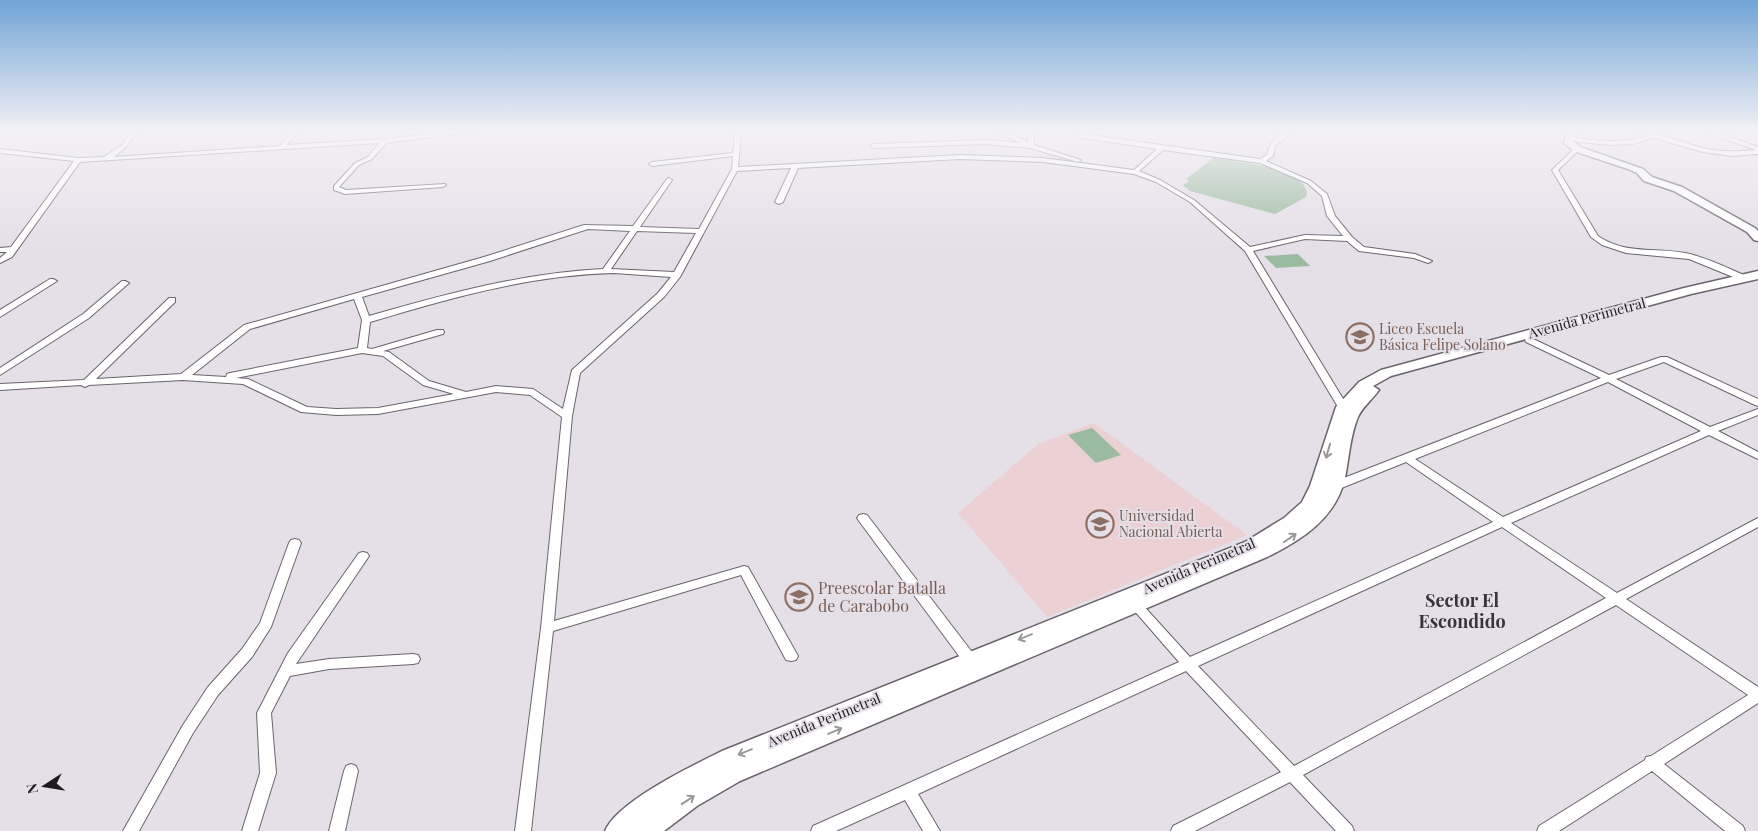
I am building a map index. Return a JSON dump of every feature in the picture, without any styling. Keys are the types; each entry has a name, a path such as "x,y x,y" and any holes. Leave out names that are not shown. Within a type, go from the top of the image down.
{"main road":[{"path":"1636,170 1648,179 1678,189 1756,232"},
{"name":"Avenida Perimetral","path":"645,831 689,799 732,774 1289,540 1324,508 1334,486 1350,418 1360,402 1373,390 1390,380 1752,278"},
{"name":"Avenida Perimetral","path":"617,831 631,818 674,786 730,758 1251,546 1290,522 1308,505 1318,486 1343,407 1364,385 1386,373 1752,278"}],"street":[{"path":"0,261 14,249 71,170"},
{"path":"352,170 336,187 336,190 344,192 443,185"},
{"path":"523,831 547,628 567,416 574,372 661,295 677,275 735,170"},
{"path":"779,202 793,170"},
{"path":"1119,170 1135,172 1158,181 1192,201 1248,250 1343,407"},
{"path":"1282,170 1309,182 1325,195 1331,216 1349,239 1362,249 1415,256 1428,261"},
{"path":"1555,170 1595,237 1602,243 1626,251 1691,257 1752,278"},
{"path":"605,271 669,180"},
{"path":"183,377 247,327 488,259 587,227 702,231"},
{"path":"1248,250 1304,237 1349,239"},
{"path":"0,250 14,249"},
{"path":"366,320 415,305 523,278 605,271 677,275"},
{"path":"0,314 53,281"},
{"path":"0,372 86,316 125,283"},
{"path":"357,296 366,320 367,351"},
{"path":"85,384 172,300"},
{"path":"215,379 367,351 440,332"},
{"path":"1529,340 1758,456"},
{"path":"367,351 386,354 426,383 465,393"},
{"path":"1334,486 1408,459 1607,378 1664,359 1758,403"},
{"path":"0,387 85,384 183,377 245,380 305,410 336,412 378,411 465,393 496,389 533,392 567,416"},
{"path":"819,831 1501,523 1709,431 1758,412"},
{"path":"1408,459 1758,695 1544,831"},
{"path":"863,518 970,660"},
{"path":"1178,831 1292,774 1758,522"},
{"path":"131,831 188,729 213,691 248,653 266,624 295,543"},
{"path":"250,831 268,772 264,713 293,657 363,556"},
{"path":"547,628 744,570 791,656"},
{"path":"1136,605 1189,665 1346,831"},
{"path":"286,671 329,664 413,659"},
{"path":"1651,762 1737,831"},
{"path":"337,831 351,771"},
{"path":"907,790 932,831"}],"shaded area":[{"name":"Universidad Nacional Abierta","path":"1094,423 1247,535 1047,617 958,513 1038,444"}],"green space":[{"path":"1198,170 1276,170 1294,177 1303,184 1307,193 1306,197 1275,214 1190,191 1183,185 1189,181 1186,179"},
{"path":"1298,254 1310,266 1276,268 1264,256"},
{"path":"1092,428 1121,455 1096,463 1068,435"}],"place":[{"name":"Liceo Escuela Básica Felipe Solano","path":"1360,337"},
{"name":"Universidad Nacional Abierta","path":"1100,524"},
{"name":"Preescolar Batalla de Carabobo","path":"799,597"}],"district":[{"name":"Sector El Escondido","path":"1462,611"}]}
